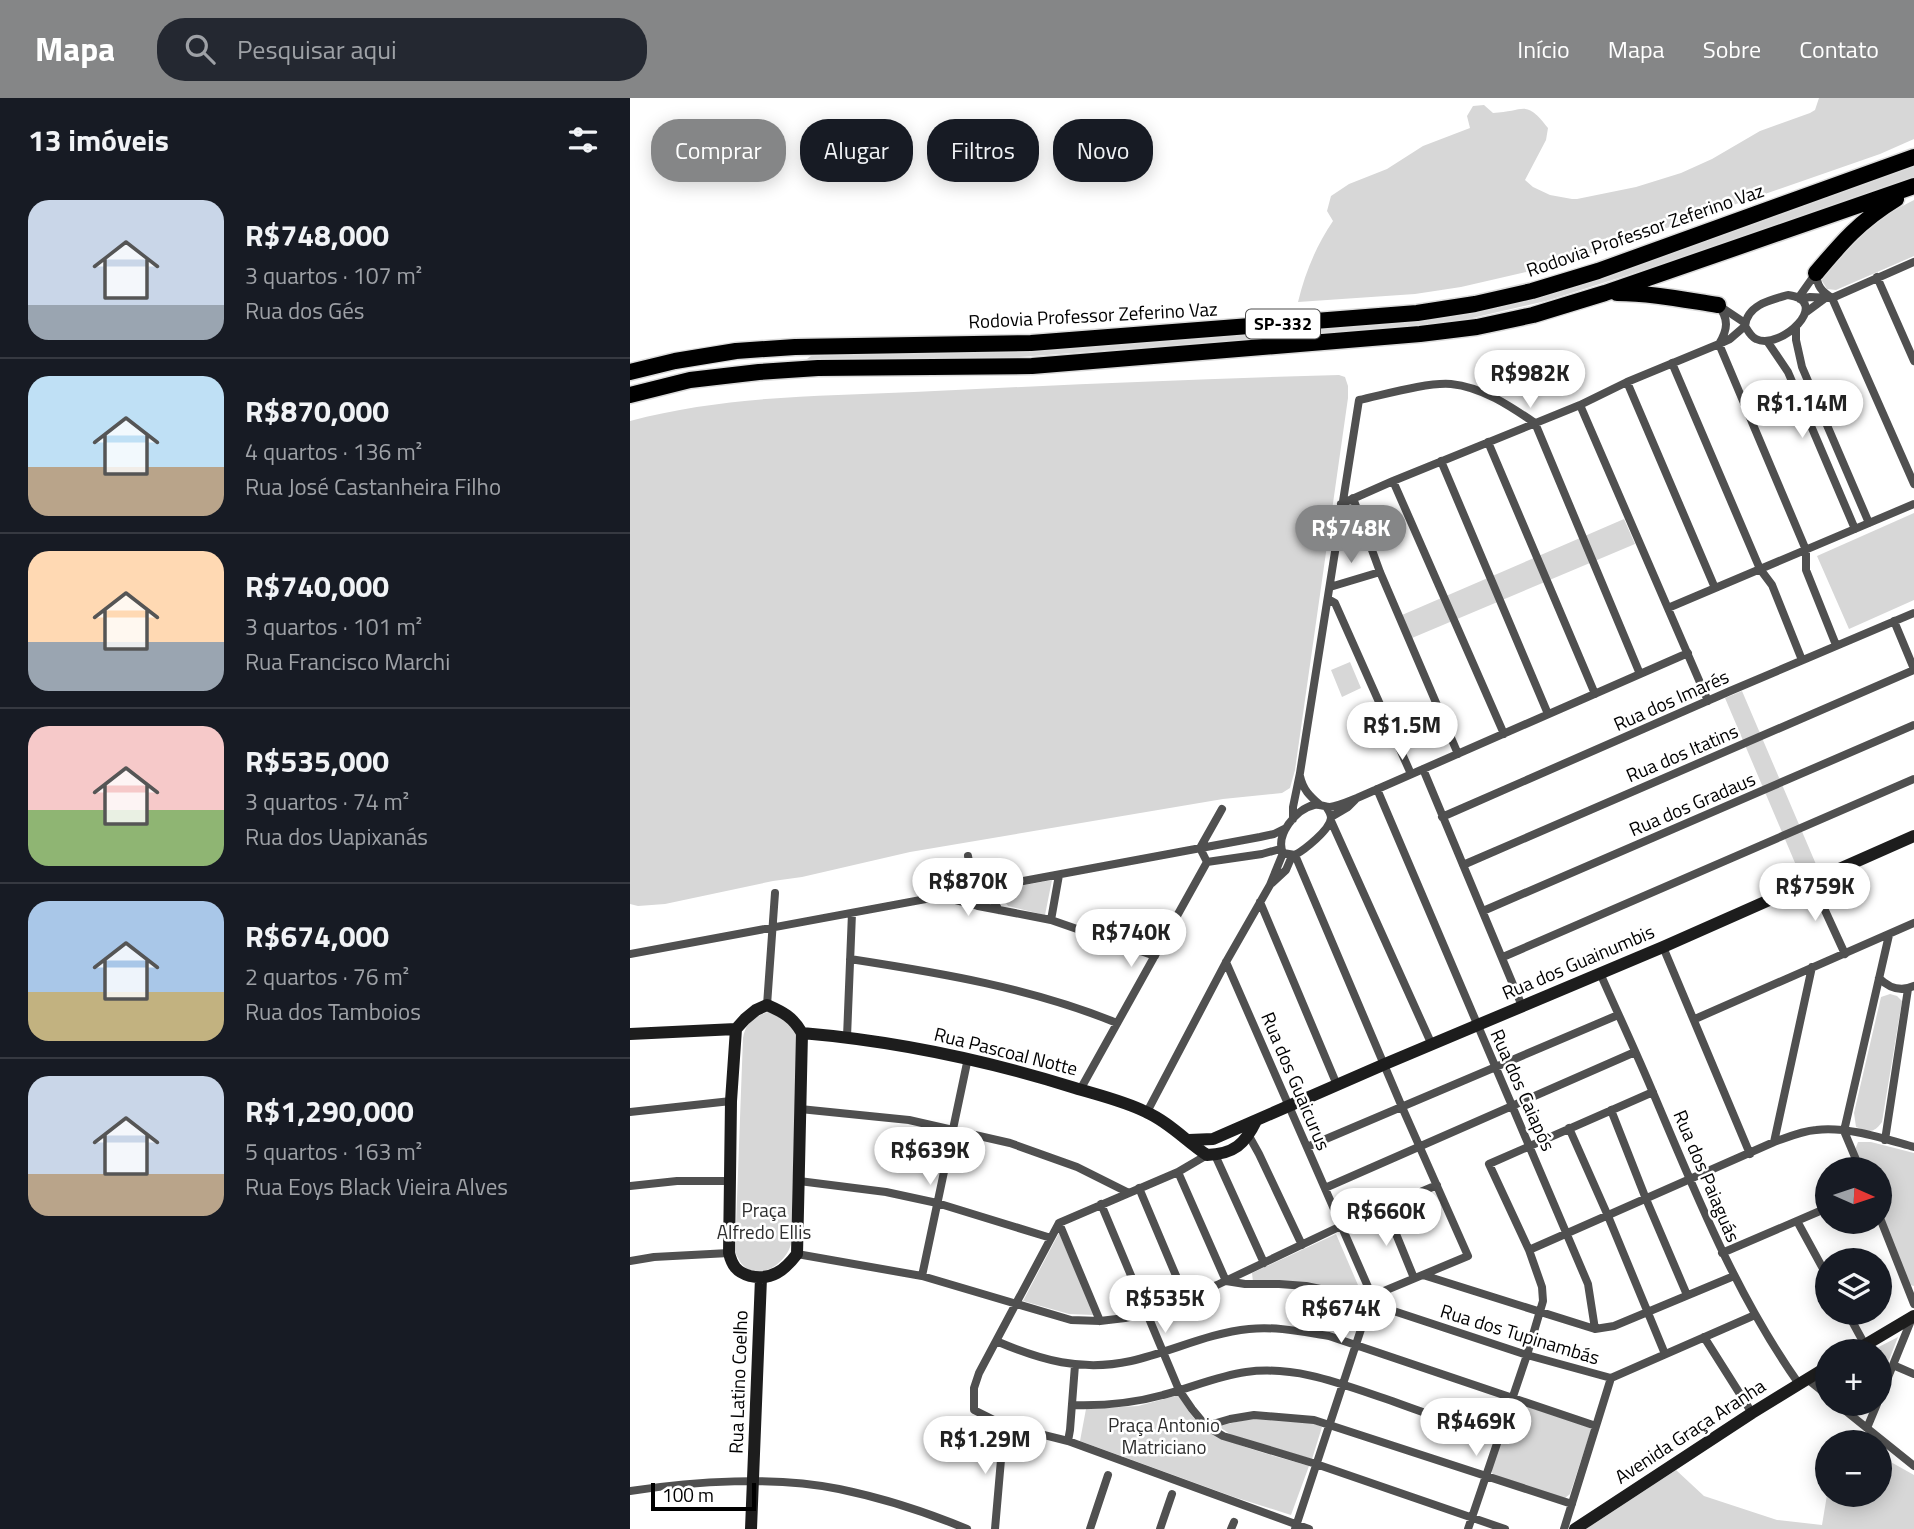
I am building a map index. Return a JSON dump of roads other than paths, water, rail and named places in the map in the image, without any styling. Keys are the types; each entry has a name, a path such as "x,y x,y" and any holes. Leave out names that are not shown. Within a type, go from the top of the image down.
{"highway":[{"path":"1914,159 1816,200 1812,209 1815,214 1820,215 1914,185"},
{"name":"Rodovia Professor Zeferino Vaz","path":"630,372 736,351 1031,343 1417,313 1475,304 1532,291 1598,271 1914,159"},
{"path":"1816,273 1847,236 1914,185"},
{"name":"SP-332","path":"630,395 690,380 759,372 818,368 1032,366 1420,334 1488,325 1605,293 1914,185"},
{"path":"1605,293 1632,293 1718,305"}],"street":[{"path":"1730,339 1767,341 1796,328 1805,313 1828,298 1914,262"},
{"path":"1800,298 1816,273"},
{"path":"1816,273 1819,289 1828,298 1914,484"},
{"path":"1877,278 1914,361"},
{"path":"1341,504 1580,405 1627,382 1730,339 1745,325 1747,315 1765,303 1788,295 1828,298"},
{"path":"1800,298 1804,303 1805,313"},
{"path":"1718,305 1745,325 1755,339"},
{"path":"1718,305 1725,313 1727,325 1719,344"},
{"path":"1796,328 1802,367 1869,523"},
{"path":"1767,341 1788,372 1855,529"},
{"path":"1719,344 1806,550 1806,570 1836,645"},
{"path":"1672,363 1760,569 1772,585 1802,660"},
{"path":"1788,372 1802,367"},
{"path":"1627,382 1715,588"},
{"path":"1293,819 1359,400 1450,384 1477,390 1508,404 1535,424 1640,674"},
{"path":"1580,405 1709,701"},
{"path":"1488,442 1595,694"},
{"path":"1441,461 1548,714"},
{"path":"1393,481 1504,734"},
{"path":"1353,498 1380,572 1458,754"},
{"path":"1668,608 1914,504"},
{"path":"1330,587 1380,572"},
{"path":"1328,599 1335,603 1411,774"},
{"name":"Rua dos Imarés","path":"1442,817 1836,645 1913,616"},
{"path":"1894,621 1914,669"},
{"path":"1296,1527 1371,1299 1468,1256 1385,1064 1281,838 1293,819 1312,805 1324,806 1357,798 1688,653"},
{"name":"Rua dos Itatins","path":"1463,865 1914,669"},
{"name":"Rua dos Gradaus","path":"1483,911 1914,725"},
{"path":"1423,769 1522,1006"},
{"path":"1300,773 1308,795 1324,806 1331,819 1432,1045"},
{"path":"1503,957 1914,779"},
{"name":"Rua dos Caiapós","path":"1377,789 1568,1234 1588,1284 1595,1329"},
{"path":"1207,862 1287,853 1315,840 1331,819 1357,798"},
{"path":"1200,848 1222,809"},
{"path":"630,954 1260,837 1286,828"},
{"name":"Rua dos Guainumbis","path":"1189,1140 1213,1139 1256,1121 1914,836"},
{"path":"1200,848 1207,862"},
{"path":"1147,1112 1260,902 1270,885 1286,870 1287,853"},
{"path":"968,856 978,906"},
{"path":"1080,1090 1207,862"},
{"path":"1051,920 1059,875"},
{"path":"1811,880 1844,954"},
{"path":"992,888 994,902 999,910"},
{"path":"767,1005 775,893"},
{"path":"944,897 1051,920 1155,956"},
{"path":"1260,902 1337,1085"},
{"path":"847,1037 852,913"},
{"path":"1695,1019 1914,923"},
{"path":"1855,1157 1844,1131 1888,934"},
{"path":"1663,947 1750,1154"},
{"path":"850,959 953,975 1018,990 1083,1009 1117,1023"},
{"name":"Rua dos Guaicurus","path":"1226,962 1371,1299"},
{"path":"1774,1142 1812,967"},
{"name":"Rua dos Paiaguás","path":"1600,973 1689,1180 1734,1276 1755,1315 1803,1382 1815,1388"},
{"path":"1879,978 1894,988 1911,987 1885,1139"},
{"path":"767,1005 794,1020 802,1033 797,1254 788,1266 774,1275 761,1278 739,1272 729,1253 731,1101 736,1028 756,1010 767,1005"},
{"path":"1307,1147 1618,1015"},
{"path":"630,1034 736,1028"},
{"name":"Rua Pascoal Notte","path":"802,1033 847,1037 968,1058 1028,1073 1147,1112 1189,1140"},
{"path":"1325,1188 1635,1052"},
{"path":"922,1276 968,1058"},
{"path":"1468,1529 1527,1355 1542,1301 1542,1287 1529,1250 1489,1164 1653,1092"},
{"path":"630,1112 731,1101"},
{"path":"800,1109 909,1120 1010,1143 1077,1167 1129,1193"},
{"path":"1611,1110 1687,1295"},
{"path":"1256,1121 1242,1144 1211,1155 1059,1223 979,1373 974,1388 974,1410 1004,1425 1068,1441 1296,1527 1309,1529"},
{"path":"1569,1128 1665,1354"},
{"path":"1529,1250 1774,1142 1816,1130 1844,1131 1914,1147"},
{"path":"1249,1136 1302,1245"},
{"path":"1189,1140 1211,1155 1222,1170 1264,1263"},
{"path":"1178,1172 1226,1281"},
{"path":"630,1186 677,1181 731,1181"},
{"path":"799,1181 886,1192 937,1203 1051,1238"},
{"name":"Rua dos Tupinambás","path":"797,1254 922,1276 1071,1320 1100,1321 1145,1313 1226,1281 1341,1226 1437,1185"},
{"path":"1139,1188 1185,1297"},
{"path":"1101,1204 1179,1390 1206,1426 1223,1436 1316,1464 1505,1529"},
{"path":"1385,1207 1414,1278"},
{"path":"1722,1252 1815,1213"},
{"path":"1797,1221 1815,1254"},
{"path":"1059,1223 1100,1321"},
{"path":"1886,1234 1913,1313 1893,1365 1914,1374"},
{"path":"630,1261 729,1253"},
{"path":"1423,1275 1595,1329 1614,1326 1734,1276"},
{"name":"Rua Latino Coelho","path":"751,1529 761,1278"},
{"name":"Rua dos Tupinambás","path":"1226,1281 1306,1286 1371,1299 1527,1355 1611,1378 1755,1315"},
{"path":"1874,1339 1913,1313"},
{"path":"996,1341 1041,1359 1075,1365 1100,1365 1130,1361 1204,1338 1249,1329 1278,1328 1329,1336 1596,1426"},
{"path":"1704,1338 1752,1413"},
{"path":"1068,1441 1075,1365"},
{"path":"1072,1405 1095,1406 1134,1402 1223,1377 1261,1370 1296,1372 1343,1384 1498,1438"},
{"name":"Avenida Graça Aranha","path":"1575,1529 1815,1374"},
{"path":"1564,1529 1611,1378"},
{"path":"1206,1426 1254,1415 1314,1420 1572,1504"},
{"path":"1852,1416 1914,1466"},
{"path":"1867,1428 1872,1416"},
{"path":"995,1529 1004,1425"},
{"path":"1090,1529 1108,1475"},
{"path":"630,1491 666,1486 793,1483 838,1489 916,1510 967,1529"},
{"path":"1160,1529 1172,1494"}],"park label":[{"name":"Praça Alfredo Ellis","path":"764,1221"},
{"name":"Praça Antonio Matriciano","path":"1164,1436"}]}
